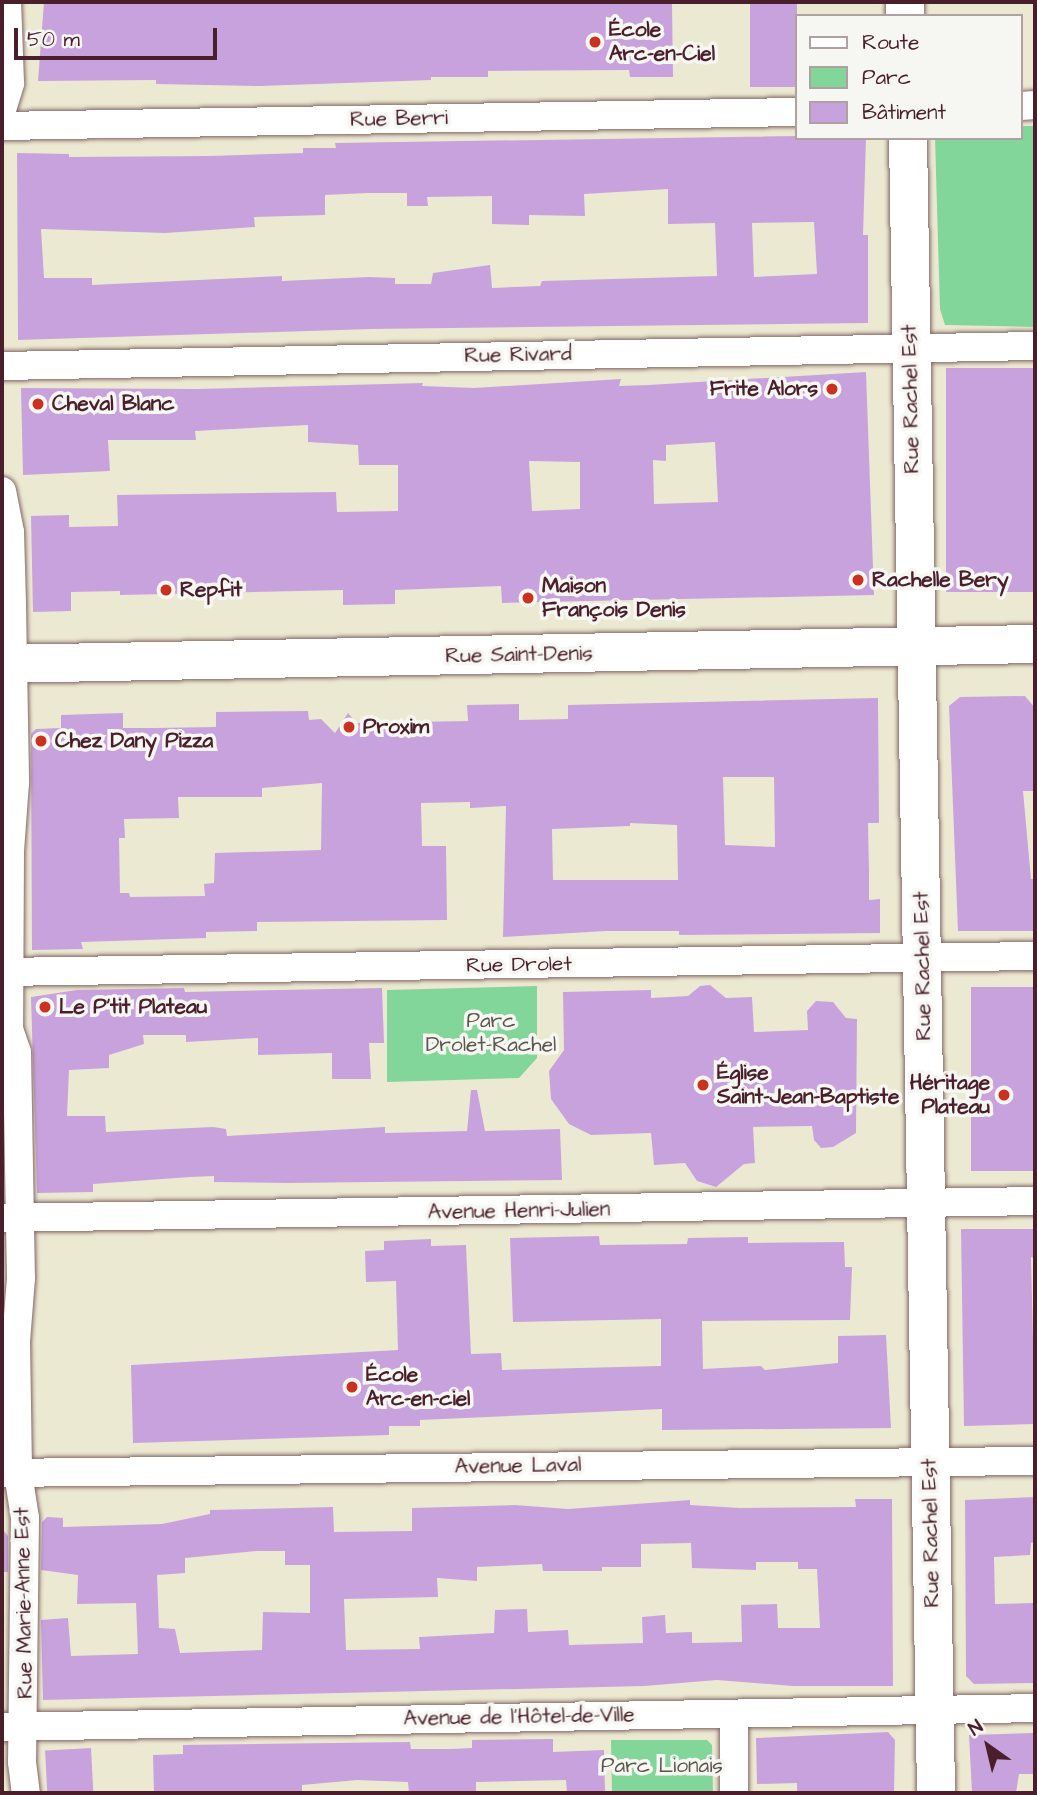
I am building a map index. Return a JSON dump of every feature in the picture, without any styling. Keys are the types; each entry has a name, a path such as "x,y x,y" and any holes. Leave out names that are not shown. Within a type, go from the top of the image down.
{"main road":[{"name":"Rue Rachel Est","path":"908,140 936,1793"},
{"name":"Rue Saint-Denis","path":"7,664 1035,645"}],"street":[{"path":"2,110 10,82 7,2"},
{"name":"Rue Berri","path":"2,126 796,112"},
{"name":"Rue Rivard","path":"2,366 1035,346"},
{"name":"Rue Marie-Anne Est","path":"2,491 10,532 7,664 15,783 6,972 9,1029 17,1052 11,1218 10,1473 25,1518 13,1726 26,1793"},
{"name":"Rue Drolet","path":"6,972 1035,956"},
{"name":"Avenue Henri-Julien","path":"11,1218 1035,1201"},
{"name":"Avenue Laval","path":"10,1473 1035,1461"},
{"name":"Avenue de l'Hôtel-de-Ville","path":"13,1726 1035,1708"},
{"path":"734,1714 734,1793"}],"green space":[{"path":"1023,126 1035,126 1035,327 945,325 940,309 935,140 1023,140"},
{"name":"Parc Drolet-Rachel","path":"537,986 537,1058 519,1078 387,1082 387,990"},
{"name":"Parc Lionais","path":"611,1740 707,1740 712,1745 713,1793 612,1793"}],"building":[{"path":"44,2 672,2 673,77 630,77 629,70 488,71 488,77 431,77 431,80 260,86 156,84 156,80 38,81"},
{"path":"750,2 797,2 796,87 750,87"},
{"path":"796,136 796,140 866,140 863,235 868,235 868,323 371,329 18,340 17,153 69,154 69,157 210,156 303,153 303,148 336,148 335,143","holes":["668,189 668,224 715,223 717,276 542,281 540,286 492,288 490,265 433,273 431,284 395,284 395,278 369,277 282,281 282,276 92,285 92,278 44,278 41,229 165,233 255,227 254,217 325,215 325,195 367,193 407,193 407,206 428,206 427,197 492,196 492,224 529,225 529,215 585,216 584,194","814,222 817,274 754,277 752,223"]},
{"path":"946,368 1035,368 1035,592 946,592"},
{"path":"866,372 874,595 502,603 501,586 395,590 395,604 343,605 343,590 120,595 120,591 71,592 71,611 33,612 31,516 69,515 69,527 118,526 117,495 336,492 337,512 398,511 398,465 359,465 358,445 308,442 308,425 195,431 196,440 108,440 110,471 23,475 21,388 197,389 423,383 422,386 474,388 621,379 619,386","holes":["715,442 718,502 654,504 653,460 666,461 666,445","529,461 580,462 580,509 532,511"]},
{"path":"1025,696 1035,708 1035,791 1023,791 1031,879 1035,879 1035,931 958,931 949,706 960,697"},
{"path":"878,698 879,823 868,823 869,900 880,899 880,933 679,935 679,931 606,931 503,937 506,806 470,808 470,802 421,803 422,846 446,846 447,920 257,922 257,931 206,932 206,938 81,942 83,949 32,950 31,734 36,729 61,728 61,715 123,713 123,728 216,727 216,712 308,711 309,720 321,719 335,733 348,713 356,723 468,721 467,705 519,704 519,720 568,719 568,705","holes":["723,777 774,777 775,847 725,845","322,783 321,850 215,853 214,883 204,884 205,896 130,897 129,893 120,893 119,838 125,838 124,819 179,818 178,797 262,797 262,788","630,823 677,825 678,880 553,880 552,829 630,826"]},
{"name":"Église Saint-Jean-Baptiste","path":"710,985 726,998 752,997 754,1032 808,1030 807,1011 816,1001 833,1002 846,1018 857,1019 856,1133 833,1147 821,1148 814,1140 812,1126 753,1127 755,1163 744,1164 716,1187 697,1181 685,1163 654,1165 651,1133 591,1135 569,1124 551,1099 549,1071 564,1050 563,992 651,990 651,998 688,996 700,986"},
{"name":"Héritage Plateau","path":"971,987 1035,987 1035,1171 971,1171"},
{"path":"184,988 185,992 382,988 384,1043 369,1043 371,1079 332,1079 332,1053 258,1055 258,1038 186,1042 186,1035 143,1035 144,1044 109,1055 109,1068 69,1070 67,1116 105,1116 106,1132 213,1127 226,1129 227,1136 385,1127 385,1133 467,1131 471,1090 477,1090 485,1131 560,1129 562,1180 287,1183 214,1182 214,1176 93,1184 93,1192 37,1193 31,997 77,990"},
{"path":"961,1229 1035,1229 1035,1258 1031,1257 1035,1424 964,1426"},
{"path":"599,1236 600,1245 687,1244 688,1238 748,1237 748,1243 844,1242 845,1267 852,1267 850,1320 702,1321 703,1369 761,1366 765,1370 838,1363 838,1336 886,1335 891,1428 662,1430 662,1409 420,1420 420,1426 389,1426 389,1435 133,1443 131,1365 398,1350 396,1281 366,1282 365,1251 384,1250 384,1241 431,1239 431,1246 466,1245 471,1354 501,1353 502,1370 661,1366 661,1319 513,1322 510,1238"},
{"path":"1035,1497 1035,1542 1031,1543 1030,1555 994,1557 995,1604 1033,1603 1035,1608 1034,1683 974,1684 966,1676 965,1500"},
{"path":"855,1499 892,1499 893,1686 793,1686 717,1680 644,1686 43,1700 41,1620 68,1618 71,1656 138,1654 136,1603 77,1604 78,1575 41,1570 42,1522 47,1517 63,1518 63,1527 162,1524 210,1514 210,1510 333,1507 334,1532 412,1531 412,1508 515,1505 568,1509 690,1500 690,1505 740,1508 856,1507","holes":["691,1543 692,1568 756,1570 756,1562 798,1562 798,1569 817,1569 820,1628 778,1628 777,1604 741,1605 742,1642 692,1643 692,1632 666,1633 665,1615 642,1617 643,1643 569,1645 568,1630 528,1632 527,1609 495,1610 494,1633 419,1637 420,1649 346,1650 344,1599 438,1597 437,1578 477,1581 477,1567 542,1564 543,1571 602,1571 602,1567 641,1567 641,1544","285,1551 285,1565 310,1565 310,1613 263,1612 262,1650 180,1653 175,1629 159,1628 157,1575 185,1573 185,1558"]},
{"path":"2,1529 8,1536 8,1572 2,1572"},
{"path":"888,1732 895,1740 894,1793 797,1793 797,1783 757,1784 756,1738"},
{"path":"1035,1733 1035,1774 1019,1774 1016,1793 972,1793 969,1735"},
{"path":"553,1739 553,1752 604,1750 605,1793 567,1793 566,1780 476,1782 476,1793 409,1793 408,1782 357,1780 302,1785 302,1793 154,1793 153,1755 183,1754 183,1745 410,1742 411,1749 451,1749 472,1748 472,1740"},
{"path":"91,1748 93,1793 47,1793 45,1750"}],"place":[{"name":"École Arc-en-Ciel","path":"595,42"},
{"name":"Frite Alors","path":"832,389"},
{"name":"Cheval Blanc","path":"38,404"},
{"name":"Rachelle Bery","path":"858,580"},
{"name":"Repfit","path":"166,590"},
{"name":"Maison François Denis","path":"528,598"},
{"name":"Proxim","path":"349,727"},
{"name":"Chez Dany Pizza","path":"41,741"},
{"name":"Le P'tit Plateau","path":"45,1007"},
{"name":"Église Saint-Jean-Baptiste","path":"703,1085"},
{"name":"Héritage Plateau","path":"1004,1095"},
{"name":"École Arc-en-ciel","path":"352,1387"}]}
